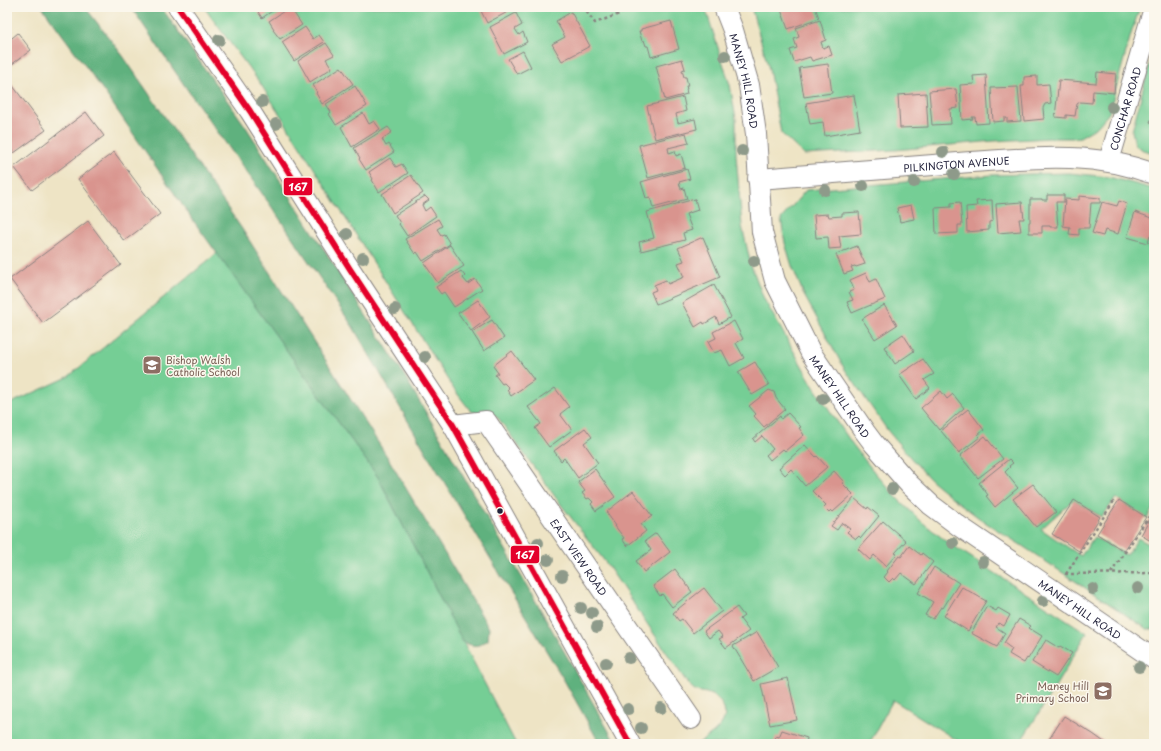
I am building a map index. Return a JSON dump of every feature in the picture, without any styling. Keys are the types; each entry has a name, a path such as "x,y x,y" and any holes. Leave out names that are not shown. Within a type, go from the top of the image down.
{"street":[{"path":"178,7 250,111 350,270 454,425 630,744"},
{"name":"MANEY HILL ROAD","path":"724,7 733,30 749,85 756,134 762,232 775,281 811,352 874,444 909,484 931,504 959,526 1153,657"},
{"name":"CONCHAR ROAD","path":"1109,162 1154,8"},
{"name":"PILKINGTON AVENUE","path":"758,179 1032,158 1070,158 1109,162 1130,166 1154,174"},
{"name":"EAST VIEW ROAD","path":"454,425 486,421 691,719"}],"path":[{"path":"583,7 595,22 638,7"},
{"path":"1057,593 1066,574 1114,501"},
{"path":"1111,573 1154,509"},
{"path":"1066,574 1154,573"}],"green space":[{"path":"42,7 85,7 123,56 242,229 388,458 489,628 488,640 476,646 463,642 378,477 190,216 103,90"},
{"path":"131,7 161,7 246,127 404,375 546,619 616,744 600,744 564,680 426,452 353,327 271,206 189,92"},
{"path":"204,7 705,7 730,85 736,119 736,155 742,226 751,265 764,299 814,387 853,445 875,473 898,499 922,522 946,541 1087,633 1019,744 963,744 893,700 869,744 697,744 714,733 723,722 725,716 721,703 717,698 707,693 693,689 686,681 606,563 556,498 499,419 491,413 473,412 470,410 453,388 260,83"},
{"path":"751,7 1140,7 1109,113 1097,127 1080,137 994,141 895,150 804,155 781,133 769,69"},
{"path":"1154,47 1154,153 1143,150 1135,145 1132,131"},
{"path":"1069,173 1109,177 1154,189 1154,507 1147,518 1116,498 1102,517 1073,500 1041,529 1081,556 1094,537 1127,555 1138,538 1154,547 1154,629 1147,629 983,521 930,479 888,431 844,368 804,295 792,266 785,243 781,219 806,190 993,175"},
{"name":"Bishop Walsh Catholic School","path":"217,253 378,477 516,744 7,744 7,405 68,377"}],"building":[{"path":"255,7 274,7 275,9 262,18"},
{"path":"290,7 302,25 280,39 273,30 274,29 269,21"},
{"path":"479,7 517,7 487,23"},
{"path":"780,7 815,7 819,18 788,29"},
{"path":"571,12 590,46 562,61 552,44 565,37 556,21"},
{"path":"516,13 522,25 515,29 519,35 523,32 527,42 504,54 490,27"},
{"path":"820,20 826,40 821,42 823,48 829,46 832,55 812,61 810,57 794,62 790,50 797,48 794,39 799,37 796,28"},
{"path":"671,21 679,49 651,57 648,46 646,46 644,40 642,41 639,31 641,31 641,29"},
{"path":"305,27 313,39 319,35 324,42 294,61 282,42"},
{"path":"18,33 31,50 7,68 7,42"},
{"path":"326,43 334,55 326,59 332,68 310,82 298,61"},
{"path":"523,51 531,67 517,74 508,59"},
{"path":"682,59 685,69 682,70 684,77 686,77 688,86 686,86 687,94 665,100 656,66"},
{"path":"828,64 832,93 804,97 799,68"},
{"path":"341,67 353,84 322,104 313,85"},
{"path":"1097,72 1116,74 1114,93 1093,91 1092,103 1080,102 1077,104 1075,116 1066,115 1066,118 1055,117 1059,80 1096,83"},
{"path":"986,75 989,123 976,124 975,117 972,117 973,119 962,120 960,85 974,84 973,76"},
{"path":"1037,76 1037,85 1049,84 1051,103 1045,104 1043,108 1044,119 1024,121 1021,86 1024,86 1024,77"},
{"path":"7,78 46,130 14,153 7,144"},
{"path":"355,86 367,106 336,125 329,114 331,112 326,104"},
{"path":"1018,87 1021,121 1007,122 1007,118 1004,118 1004,121 993,122 991,88"},
{"path":"956,89 958,108 950,109 951,124 932,125 929,91"},
{"path":"926,93 928,127 900,128 898,95"},
{"path":"854,95 860,130 825,136 823,122 810,124 806,103"},
{"path":"683,97 686,111 676,114 678,123 695,119 697,129 655,139 647,106"},
{"path":"86,112 104,136 32,190 14,167"},
{"path":"363,113 369,124 374,121 380,129 352,147 341,127"},
{"path":"1154,114 1154,124 1150,122"},
{"path":"388,127 392,132 382,139 386,146 389,144 394,152 366,170 354,148"},
{"path":"686,133 689,143 668,148 669,153 675,151 676,156 681,154 685,168 648,178 639,145"},
{"path":"114,152 160,214 124,241 78,179"},
{"path":"390,158 396,167 402,164 408,173 379,192 369,172"},
{"path":"687,169 690,179 679,182 681,189 684,188 687,199 653,208 650,197 646,198 641,182"},
{"path":"411,175 423,193 393,213 382,194"},
{"path":"1047,195 1064,195 1064,202 1056,202 1058,227 1042,226 1042,233 1029,233 1030,199 1047,200"},
{"path":"425,196 429,200 422,205 425,211 430,207 436,216 407,236 395,215"},
{"path":"1079,196 1100,198 1100,203 1091,203 1089,228 1079,228 1079,235 1069,234 1070,227 1063,226 1065,199 1079,200"},
{"path":"695,199 698,210 686,214 692,230 683,233 685,240 641,251 639,242 654,238 647,212"},
{"path":"992,200 993,221 989,222 989,230 967,232 966,207 977,206 976,201"},
{"path":"1119,201 1127,204 1118,234 1105,230 1103,236 1092,233 1102,202 1117,206"},
{"path":"960,202 962,225 958,225 958,233 936,234 935,208 951,207 951,203"},
{"path":"1022,202 1024,219 1019,219 1021,231 998,233 996,204"},
{"path":"911,205 914,219 900,222 897,208"},
{"path":"859,212 861,234 839,236 841,248 829,249 828,237 816,238 814,215 828,214 829,217 842,216 842,213"},
{"path":"1135,212 1154,219 1154,237 1150,236 1148,243 1127,237"},
{"path":"438,219 442,226 437,229 441,235 444,234 450,244 423,261 417,252 415,254 405,239"},
{"path":"88,221 121,265 43,323 10,279"},
{"path":"703,237 720,277 656,304 651,292 656,290 654,285 666,280 668,284 684,277 678,263 684,261 678,248"},
{"path":"450,245 464,266 438,283 424,263"},
{"path":"857,246 865,264 851,267 853,271 844,274 836,254"},
{"path":"461,271 465,276 463,278 468,284 475,279 482,289 454,307 444,292 441,294 436,287"},
{"path":"866,273 870,282 876,279 885,299 852,313 847,302 853,300 849,292 854,290 850,280"},
{"path":"714,285 731,317 719,324 716,317 695,327 682,303"},
{"path":"478,300 490,317 471,331 458,313"},
{"path":"884,305 897,325 875,339 862,319"},
{"path":"492,320 504,338 484,351 472,332"},
{"path":"734,321 743,339 736,343 744,358 730,366 722,350 714,353 708,342 716,338 713,332"},
{"path":"903,334 914,351 895,364 884,347"},
{"path":"512,351 534,380 511,396 507,390 509,388 504,383 502,384 495,375 498,373 493,366"},
{"path":"923,359 934,374 924,380 930,388 916,399 899,375"},
{"path":"755,362 769,385 752,395 738,372"},
{"path":"555,388 569,407 560,414 572,430 549,447 535,428 541,424 528,407"},
{"path":"769,390 774,392 776,398 785,409 764,427 754,416 756,414 749,406"},
{"path":"941,391 947,399 953,394 964,408 939,430 921,408"},
{"path":"968,409 984,430 978,435 980,437 959,453 941,431"},
{"path":"788,413 801,427 799,428 804,435 785,451 783,449 770,460 766,455 773,449 762,436 755,442 753,439 780,416 781,419"},
{"path":"585,428 592,437 584,443 598,463 578,478 564,458 561,461 554,451"},
{"path":"985,436 1003,459 978,478 960,456"},
{"path":"805,445 827,467 805,486 791,469 785,475 779,468"},
{"path":"1009,459 1013,463 1005,472 1018,488 995,507 986,496 988,495 979,483"},
{"path":"595,469 615,497 596,511 591,504 593,502 589,498 587,499 582,493 585,491 578,482"},
{"path":"834,471 844,482 842,483 853,494 833,512 831,510 829,512 824,507 826,505 812,491"},
{"path":"1033,484 1056,512 1036,527 1013,499"},
{"path":"633,491 652,516 641,524 646,531 627,546 622,539 624,538 606,512"},
{"path":"854,498 867,509 868,507 879,516 861,538 859,536 856,539 847,532 850,529 842,523 837,530 831,526"},
{"path":"1074,500 1100,517 1079,551 1052,534"},
{"path":"1119,500 1146,517 1124,551 1097,534"},
{"path":"1154,512 1154,543 1141,535"},
{"path":"883,521 906,541 886,566 874,555 870,560 858,549"},
{"path":"656,533 670,552 644,572 636,561 651,550 645,541"},
{"path":"909,546 921,555 922,553 933,562 916,584 901,573 895,580 893,578 889,582 884,577 888,572 887,571 899,556 901,557"},
{"path":"934,567 959,583 943,608 941,607 933,619 925,615 933,602 918,593"},
{"path":"675,569 692,592 672,607 662,594 660,596 653,586"},
{"path":"962,587 986,601 968,631 944,616"},
{"path":"704,588 722,611 693,633 682,619 679,621 673,613"},
{"path":"987,606 996,611 998,608 1010,615 1004,626 999,623 996,627 1005,633 997,647 971,633"},
{"path":"737,607 744,616 740,619 749,631 726,648 719,639 723,637 718,631 709,638 704,631"},
{"path":"1019,619 1031,626 1029,628 1042,636 1024,663 1009,654 1012,649 1004,643"},
{"path":"757,632 778,667 754,681 733,646"},
{"path":"1046,640 1059,648 1060,646 1072,653 1056,677 1032,662"},
{"path":"788,678 797,720 770,725 761,684"},
{"path":"1064,716 1093,734 1107,744 1046,744"},
{"path":"782,730 807,738 806,744 773,744 776,736 779,737"}],"transit line":[{"name":"167","path":"178,7 250,111 350,269 453,425 630,744"}],"place":[{"name":"Bishop Walsh Catholic School","path":"152,365"},
{"name":"Maney Hill Primary School","path":"1103,691"}]}
